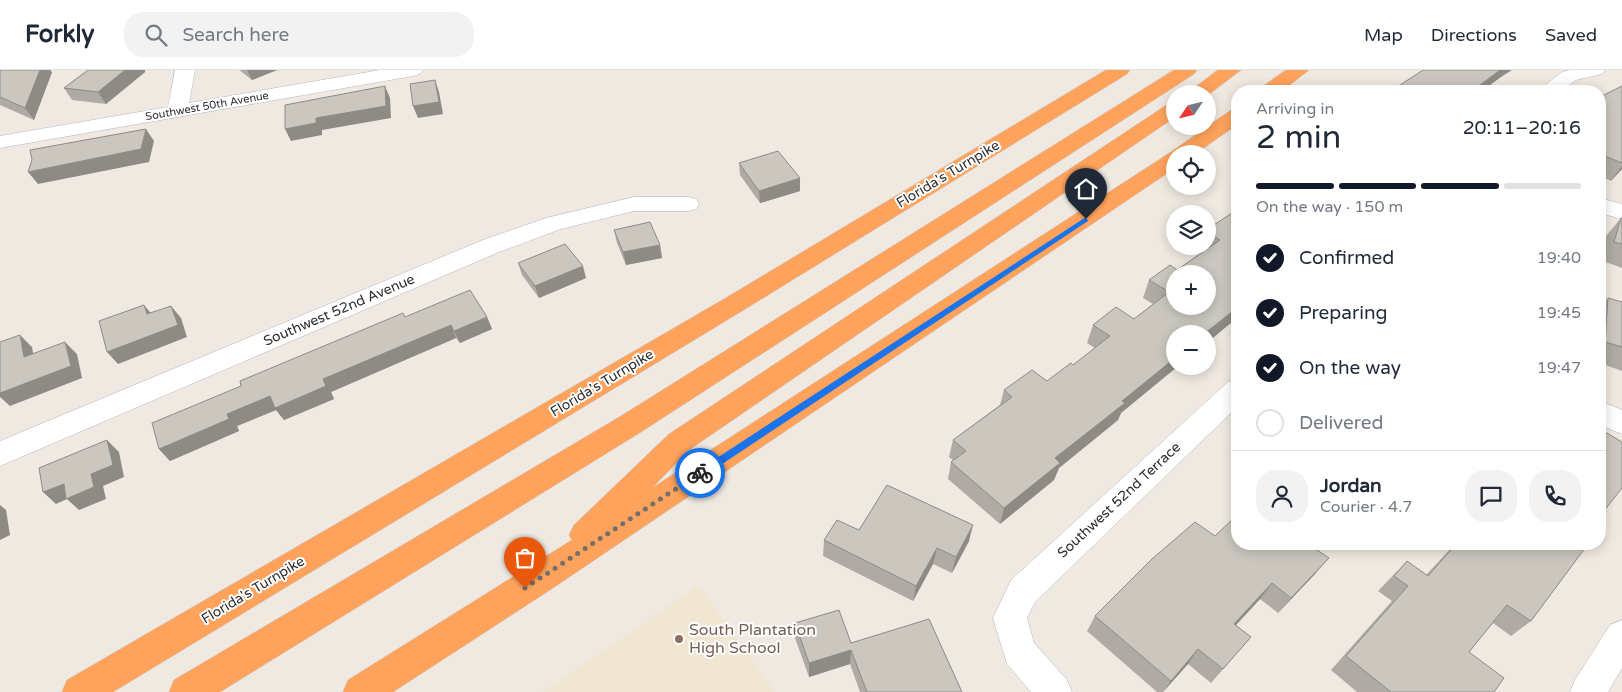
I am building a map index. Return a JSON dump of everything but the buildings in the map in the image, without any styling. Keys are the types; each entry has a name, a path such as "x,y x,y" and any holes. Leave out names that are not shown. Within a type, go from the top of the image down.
{"highway":[{"name":"Florida's Turnpike","path":"80,692 716,316 1120,70"},
{"path":"187,692 632,424 1187,70"},
{"path":"1210,85 1232,70"},
{"path":"1278,85 1299,70"},
{"path":"541,578 679,442 1166,114"},
{"path":"1194,145 1231,119"},
{"path":"362,692 541,578 1166,164"}],"street":[{"path":"177,111 185,70"},
{"path":"1556,85 1569,76 1595,70"},
{"name":"Southwest 50th Avenue","path":"0,142 404,71"},
{"name":"Southwest 52nd Avenue","path":"0,454 491,246 554,223 634,204 688,204"},
{"path":"1606,206 1622,212"},
{"name":"Southwest 52nd Terrace","path":"1054,692 1019,652 1010,618 1023,591 1231,396"},
{"path":"1606,415 1622,422"},
{"path":"1588,692 1622,636"}],"shaded area":[{"name":"South Plantation High School","path":"699,585 775,692 543,692"}],"way so far":[{"path":"525,588 700,473"}],"place":[{"name":"South Plantation High School","path":"679,639"}],"route":[{"path":"700,473 1086,219"}]}
